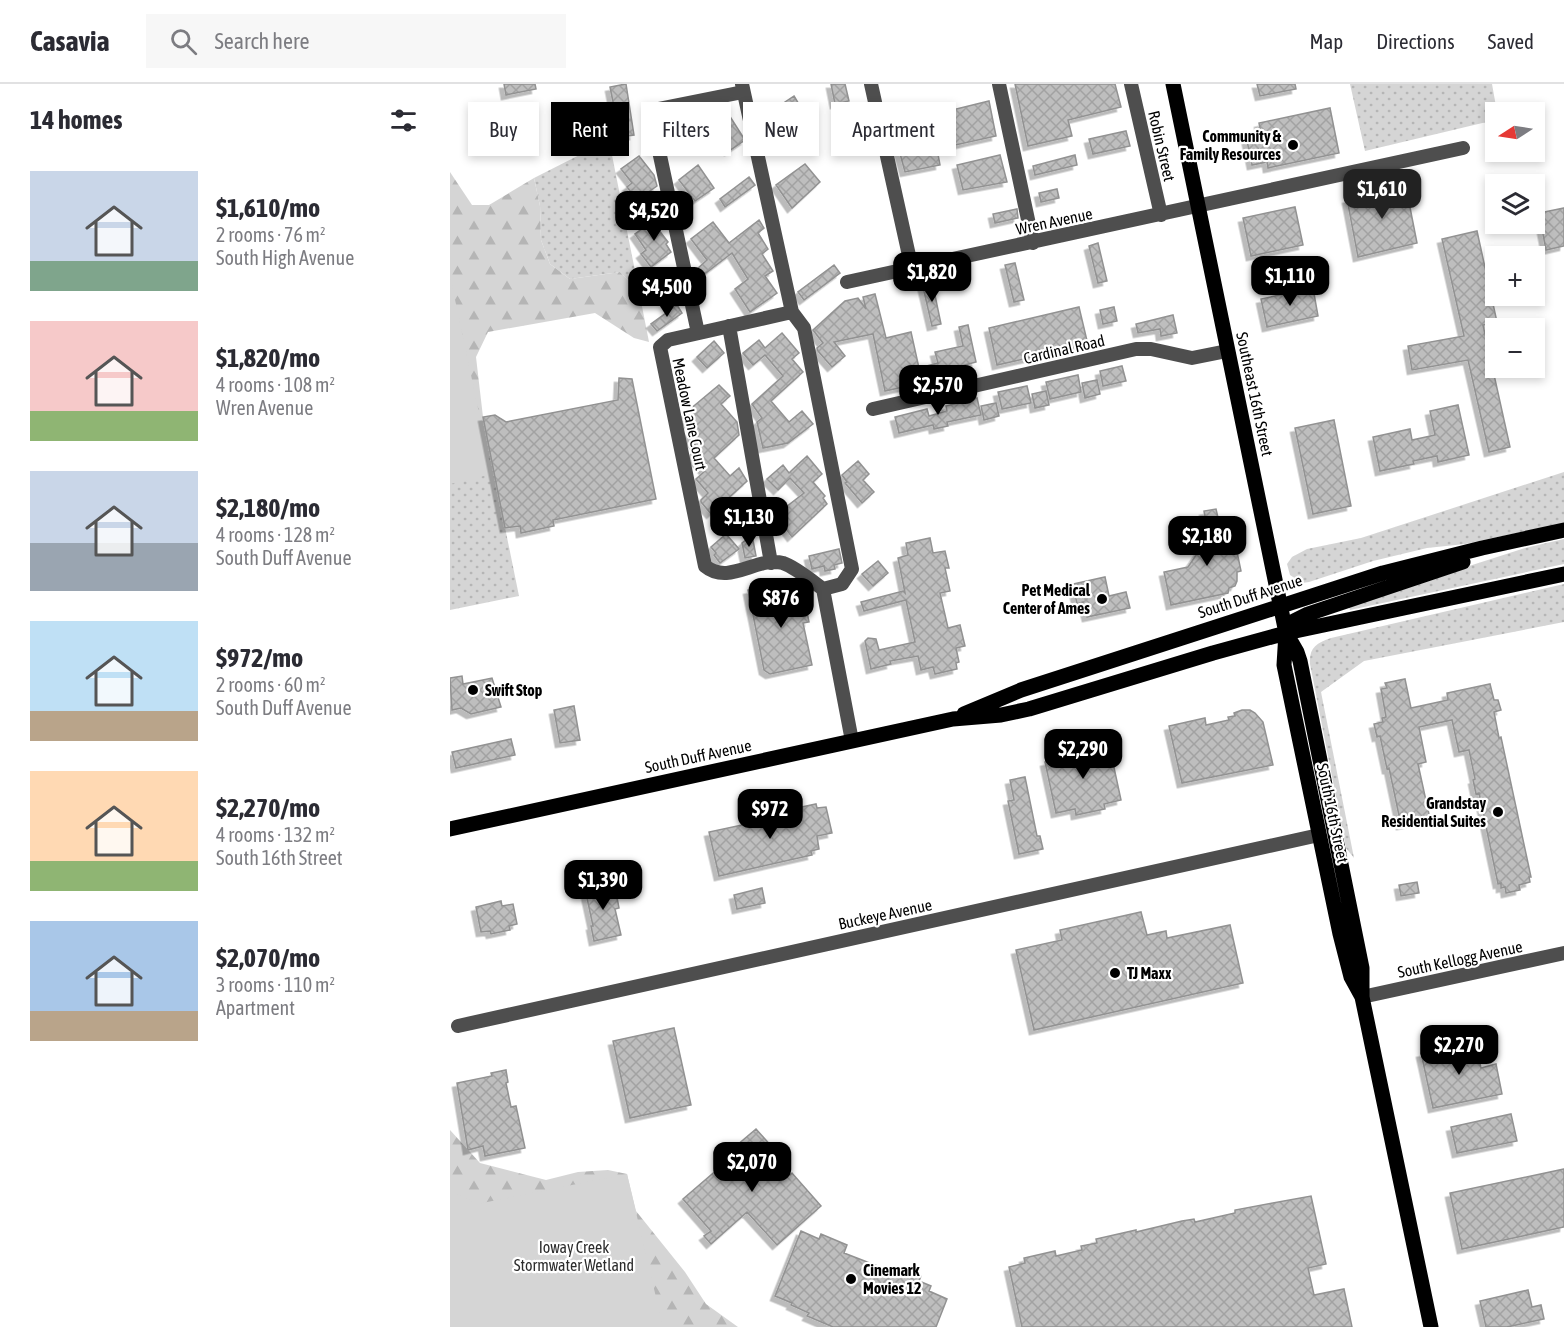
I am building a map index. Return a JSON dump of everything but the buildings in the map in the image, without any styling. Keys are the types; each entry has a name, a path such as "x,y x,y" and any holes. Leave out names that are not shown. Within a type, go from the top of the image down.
{"main road":[{"name":"Southeast 16th Street","path":"1173,84 1280,606"},
{"name":"South Duff Avenue","path":"953,719 1022,690 1383,573 1564,530"},
{"path":"1286,633 1294,621 1308,614 1521,540"},
{"name":"South Duff Avenue","path":"450,829 953,719 1001,715 1029,709 1286,633 1564,574"},
{"name":"South 16th Street","path":"1280,606 1286,633 1284,665 1319,835 1348,966 1362,998 1431,1327"},
{"name":"South 16th Street","path":"1286,633 1300,661 1362,968 1362,998"}],"street":[{"path":"871,84 912,269"},
{"path":"999,84 1033,243"},
{"name":"Robin Street","path":"1131,84 1161,215"},
{"path":"698,333 653,123 658,110 743,88 792,312 804,328 852,569 842,584 823,589"},
{"name":"Wren Avenue","path":"847,282 1463,148"},
{"name":"Meadow Lane Court","path":"771,562 723,574 712,572 705,566 660,347 668,340 792,312"},
{"path":"729,326 771,562 783,563 823,589 852,741"},
{"name":"Cardinal Road","path":"873,409 1136,349 1151,349 1192,357 1227,351"},
{"name":"Buckeye Avenue","path":"458,1026 1319,835"},
{"name":"South Kellogg Avenue","path":"1362,998 1564,954"}],"green space":[{"path":"1350,84 1492,84 1495,102 1485,102 1485,122 1365,151"},
{"path":"577,156 612,156 639,291 620,272 570,279 550,264 541,240 540,206 534,178"},
{"path":"450,172 472,205 489,205 534,178 540,206 541,240 550,264 570,279 620,272 639,291 649,342 634,338 595,313 488,332 476,357 489,449 450,481"},
{"path":"450,276 492,474 450,484"},
{"path":"489,449 519,596 450,610 450,481"},
{"path":"1564,472 1564,523 1465,544 1427,548 1373,561 1309,582 1302,583 1290,575 1287,564 1292,557 1307,549 1361,538"},
{"path":"1564,539 1564,564 1350,610 1348,605 1525,548"},
{"path":"1564,584 1564,622 1364,661 1321,692 1354,858 1346,848 1310,664 1314,647 1331,638"},
{"name":"Ioway Creek Stormwater Wetland","path":"450,1130 480,1163 546,1180 578,1172 608,1170 627,1174 636,1211 685,1272 706,1304 738,1327 450,1327"},
{"name":"Ioway Creek Stormwater Wetland","path":"627,1174 663,1327 450,1327 450,1190 477,1204"}],"place":[{"name":"Community & Family Resources","path":"1293,145"},
{"name":"Pet Medical Center of Ames","path":"1102,599"},
{"name":"Swift Stop","path":"473,690"},
{"name":"Grandstay Residential Suites","path":"1498,812"},
{"name":"TJ Maxx","path":"1115,973"},
{"name":"Cinemark Movies 12","path":"851,1279"}]}
